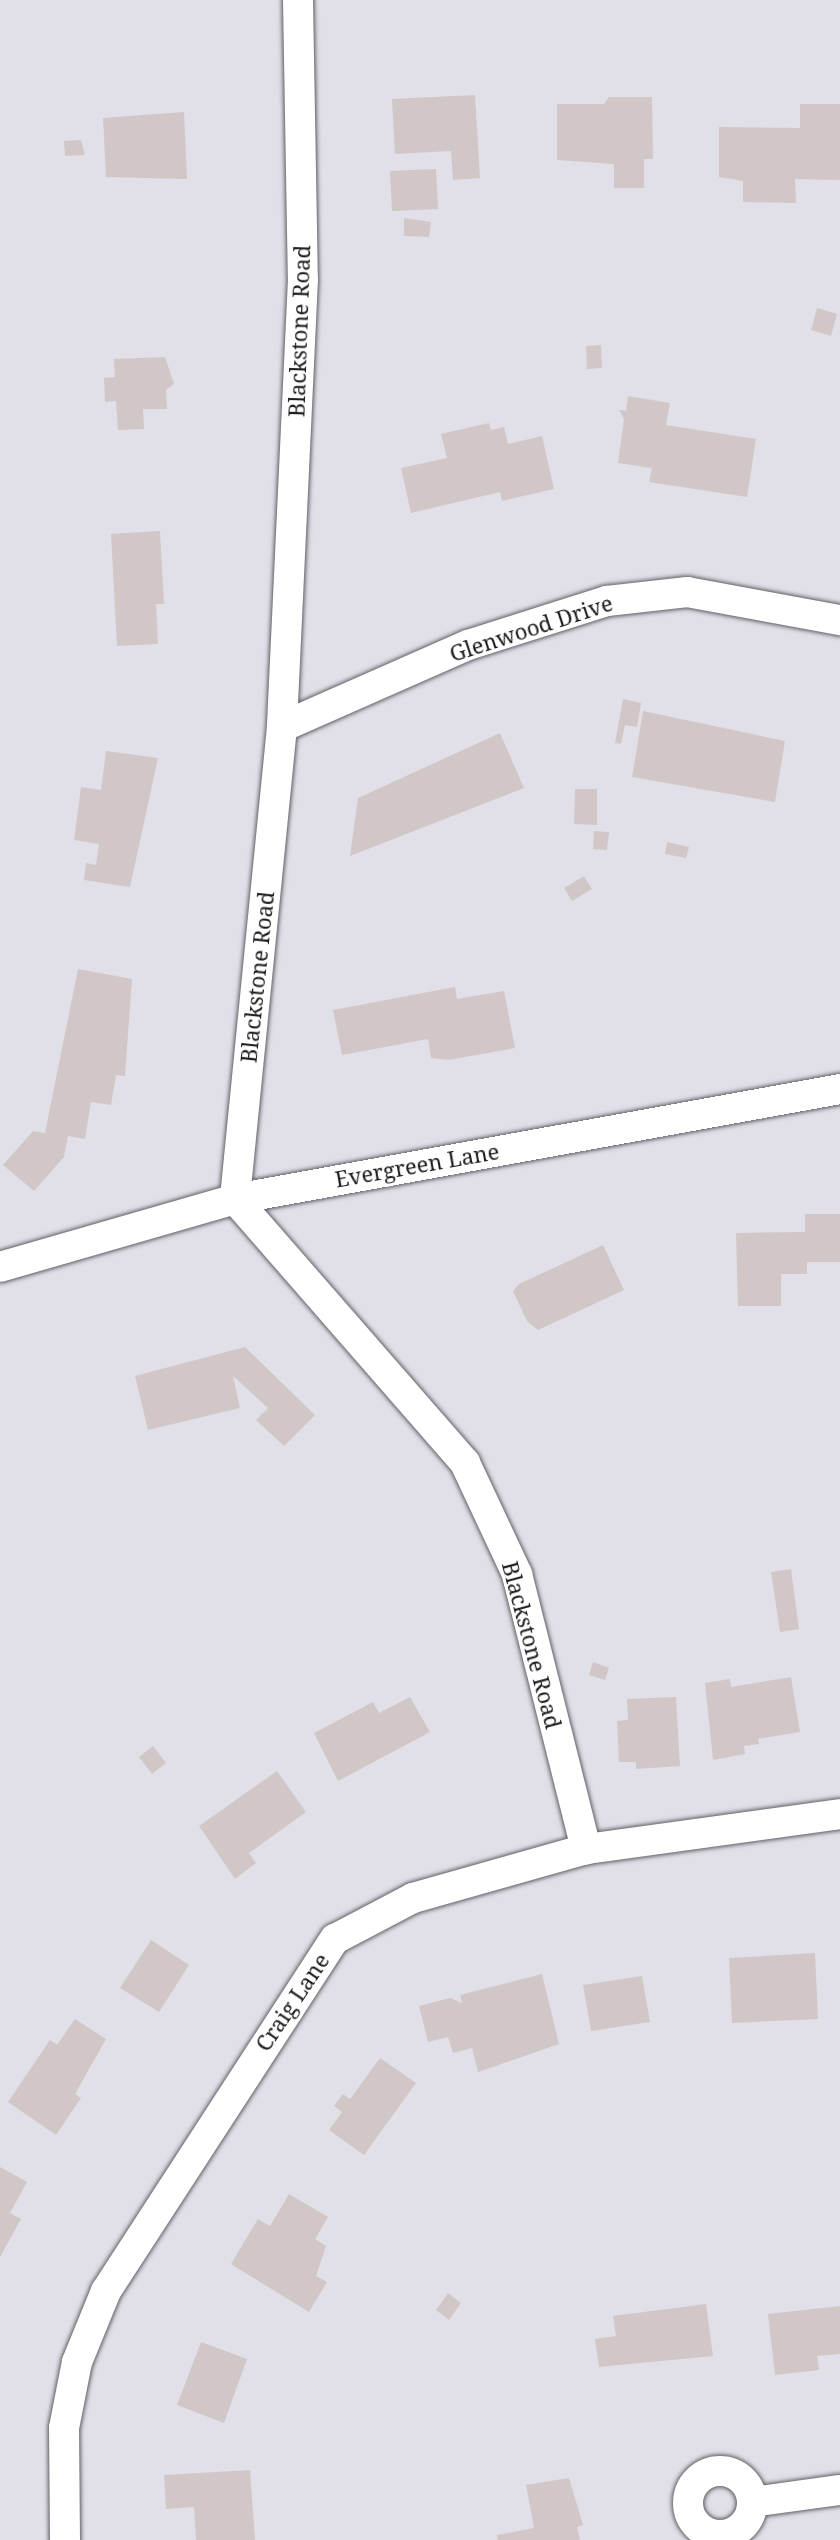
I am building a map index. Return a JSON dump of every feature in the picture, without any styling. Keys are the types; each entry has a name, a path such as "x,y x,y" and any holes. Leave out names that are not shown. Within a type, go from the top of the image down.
{"street":[{"name":"Blackstone Road","path":"298,0 303,279 282,727 235,1199 465,1463 517,1574 586,1849"},
{"name":"Glenwood Drive","path":"282,727 468,645 607,601 687,592 840,620"},
{"name":"Evergreen Lane","path":"0,1267 235,1199 840,1089"},
{"name":"Craig Lane","path":"65,2540 64,2428 77,2362 106,2291 335,1939 413,1898 586,1849 840,1814"},
{"path":"752,2502 840,2490"}],"building":[{"path":"475,95 480,178 453,180 451,151 395,154 392,99"},
{"path":"609,97 652,97 653,159 644,159 644,188 614,188 614,164 557,160 557,104 604,104"},
{"path":"800,104 840,104 840,180 795,179 796,203 743,202 743,181 719,177 719,127 800,128"},
{"path":"184,112 187,179 106,177 103,118"},
{"path":"81,140 85,155 65,156 64,141"},
{"path":"436,169 438,209 392,211 390,171"},
{"path":"404,218 431,222 429,237 404,236"},
{"path":"817,308 837,314 831,336 811,330"},
{"path":"601,345 602,368 587,369 586,346"},
{"path":"165,357 174,384 166,390 167,409 143,409 144,429 118,430 116,401 105,402 104,378 115,377 114,359"},
{"path":"628,396 670,403 666,425 756,439 747,497 649,482 652,468 618,463 624,419 619,410 626,411"},
{"path":"489,423 491,430 504,427 508,444 542,436 554,489 502,501 500,492 411,513 401,468 447,458 441,434"},
{"path":"160,531 164,604 156,604 158,644 117,646 111,534"},
{"path":"623,699 641,703 637,727 625,725 621,744 615,743"},
{"path":"643,711 785,741 775,802 632,777"},
{"path":"500,733 524,788 350,856 358,798"},
{"path":"106,751 158,758 130,887 84,880 86,863 96,865 99,844 74,840 81,787 101,790"},
{"path":"575,789 597,789 597,825 574,824"},
{"path":"594,831 609,832 607,850 593,849"},
{"path":"667,842 689,847 686,858 665,854"},
{"path":"584,876 592,889 572,901 564,888"},
{"path":"78,969 132,979 125,1076 116,1075 111,1105 91,1102 85,1139 68,1136 64,1157 34,1191 3,1165 33,1131 45,1133"},
{"path":"455,987 457,999 504,991 515,1048 448,1060 431,1058 428,1039 342,1055 333,1010"},
{"path":"805,1214 840,1214 840,1262 807,1262 807,1274 781,1274 781,1306 738,1306 736,1233 805,1232"},
{"path":"603,1245 624,1290 538,1330 527,1321 513,1291 519,1284"},
{"path":"245,1347 315,1415 284,1446 256,1420 268,1408 233,1376 240,1408 148,1430 135,1376"},
{"path":"791,1569 799,1629 780,1632 771,1572"},
{"path":"593,1662 609,1668 605,1680 589,1675"},
{"path":"791,1677 800,1732 758,1739 759,1744 744,1746 745,1754 713,1760 705,1683 730,1679 731,1687"},
{"path":"410,1697 430,1732 338,1781 314,1733 373,1702 379,1713"},
{"path":"676,1697 680,1766 636,1769 636,1762 619,1762 617,1721 628,1720 627,1699"},
{"path":"153,1746 166,1763 152,1774 139,1757"},
{"path":"277,1771 306,1812 249,1853 256,1863 235,1879 199,1826"},
{"path":"151,1940 189,1965 159,2012 120,1988"},
{"path":"815,1953 818,2019 732,2023 729,1958"},
{"path":"542,1974 559,2044 478,2072 472,2048 453,2053 448,2037 428,2042 419,2006 450,1998 462,2003 460,1995"},
{"path":"642,1976 650,2022 591,2031 583,1985"},
{"path":"75,2019 106,2039 75,2094 81,2098 56,2135 8,2102 50,2040 57,2045"},
{"path":"380,2058 416,2083 364,2155 329,2130 342,2112 334,2106 343,2094 350,2099"},
{"path":"0,2167 27,2182 10,2213 21,2219 0,2257"},
{"path":"289,2194 328,2217 315,2239 326,2246 316,2276 327,2282 309,2312 231,2264 258,2219 270,2226"},
{"path":"448,2293 461,2303 449,2320 436,2310"},
{"path":"706,2304 713,2356 599,2367 595,2339 616,2336 613,2316"},
{"path":"840,2306 840,2354 817,2356 819,2370 775,2375 768,2314"},
{"path":"201,2342 247,2359 224,2423 177,2405"},
{"path":"250,2470 255,2540 196,2540 194,2507 166,2509 164,2475"},
{"path":"569,2478 583,2525 577,2527 580,2540 498,2540 497,2535 534,2528 526,2485"}]}
